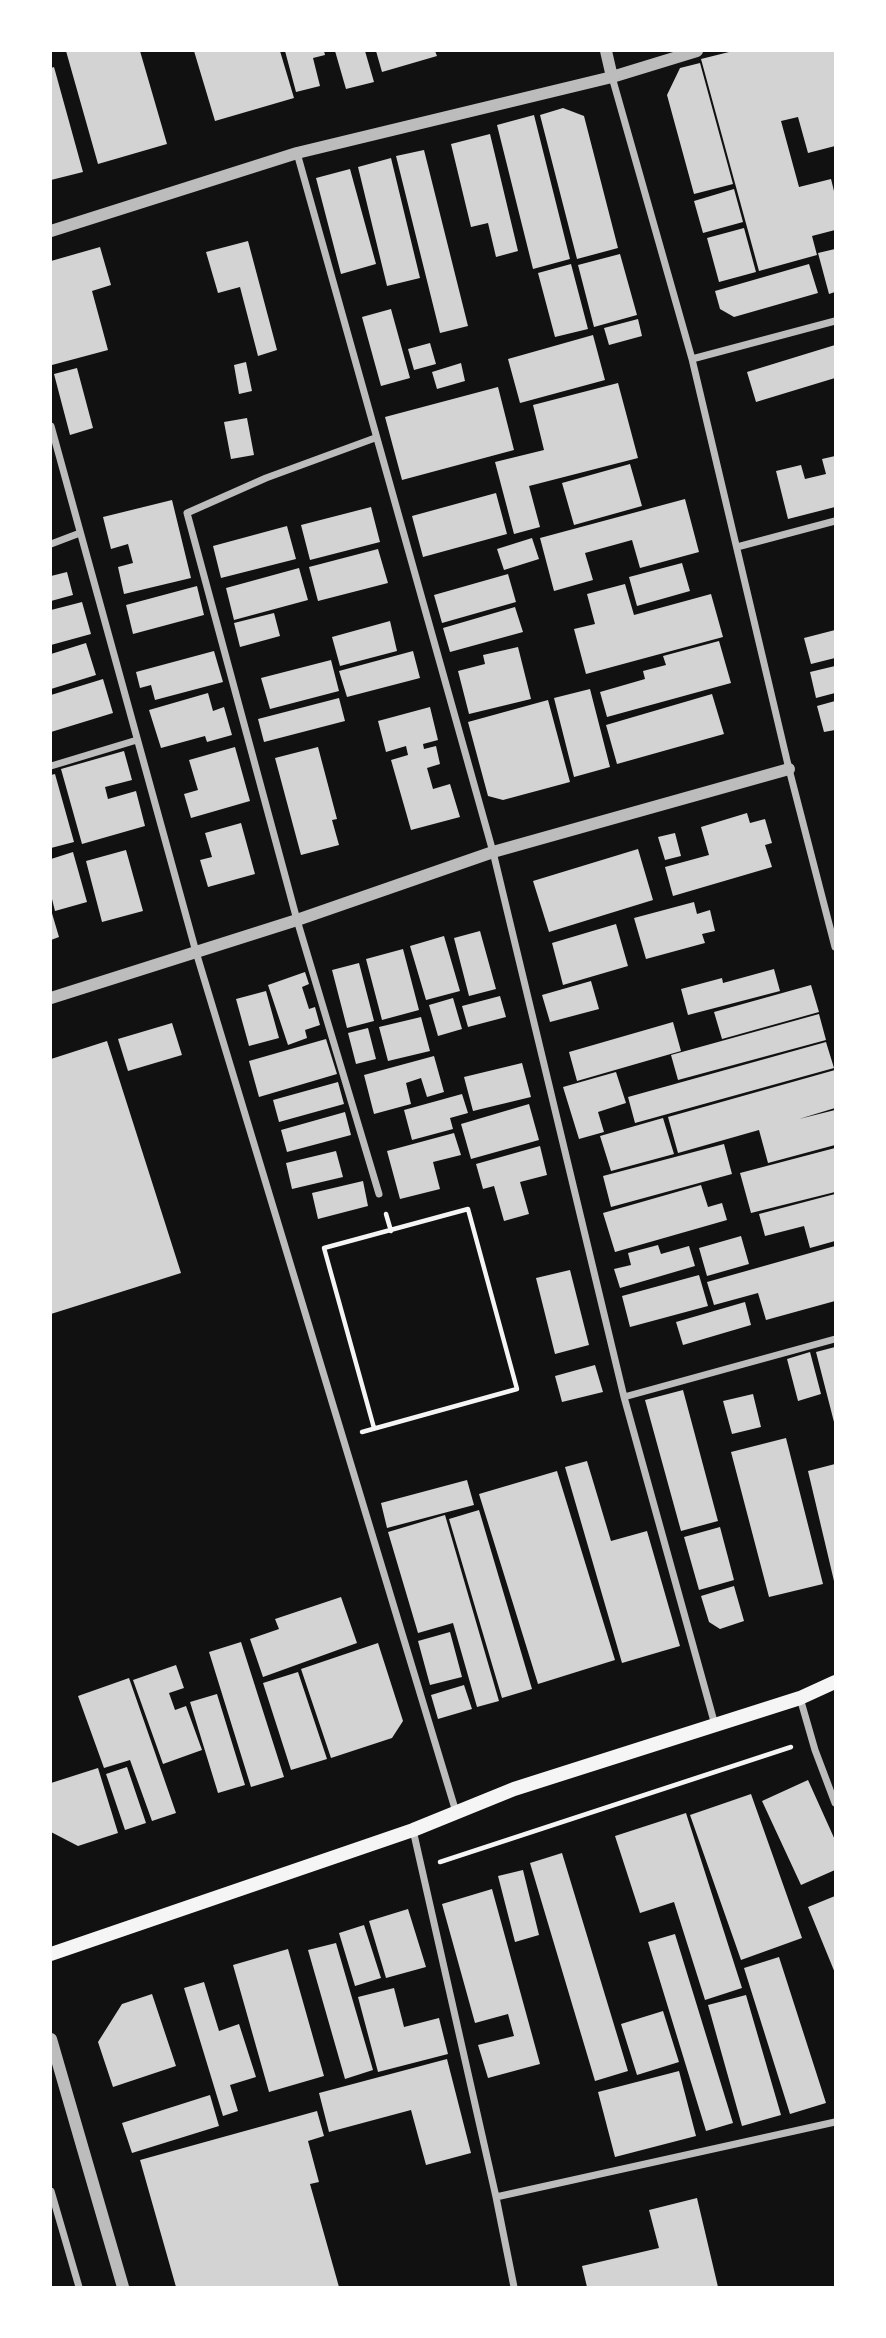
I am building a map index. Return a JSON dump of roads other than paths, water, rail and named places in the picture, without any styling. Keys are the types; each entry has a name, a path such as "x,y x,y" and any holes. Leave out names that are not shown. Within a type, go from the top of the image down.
{"main road":[{"path":"51,1954 412,1830 514,1789 800,1698 835,1682"}],"street":[{"path":"606,51 692,359 789,769 835,947"},
{"path":"51,231 297,153 612,77 697,51"},
{"path":"297,153 493,852 624,1397 715,1724"},
{"path":"692,359 835,321"},
{"path":"51,426 195,952 456,1812"},
{"path":"375,438 266,478 187,513 297,919 379,1194"},
{"path":"737,547 835,522"},
{"path":"51,544 80,533"},
{"path":"51,766 137,740"},
{"path":"51,998 297,919 493,852 789,769"},
{"path":"624,1397 835,1339"},
{"path":"800,1698 811,1740 835,1803"},
{"path":"412,1830 514,2287"},
{"path":"51,2039 123,2287"},
{"path":"496,2197 835,2122"},
{"path":"51,2191 79,2287"}]}
